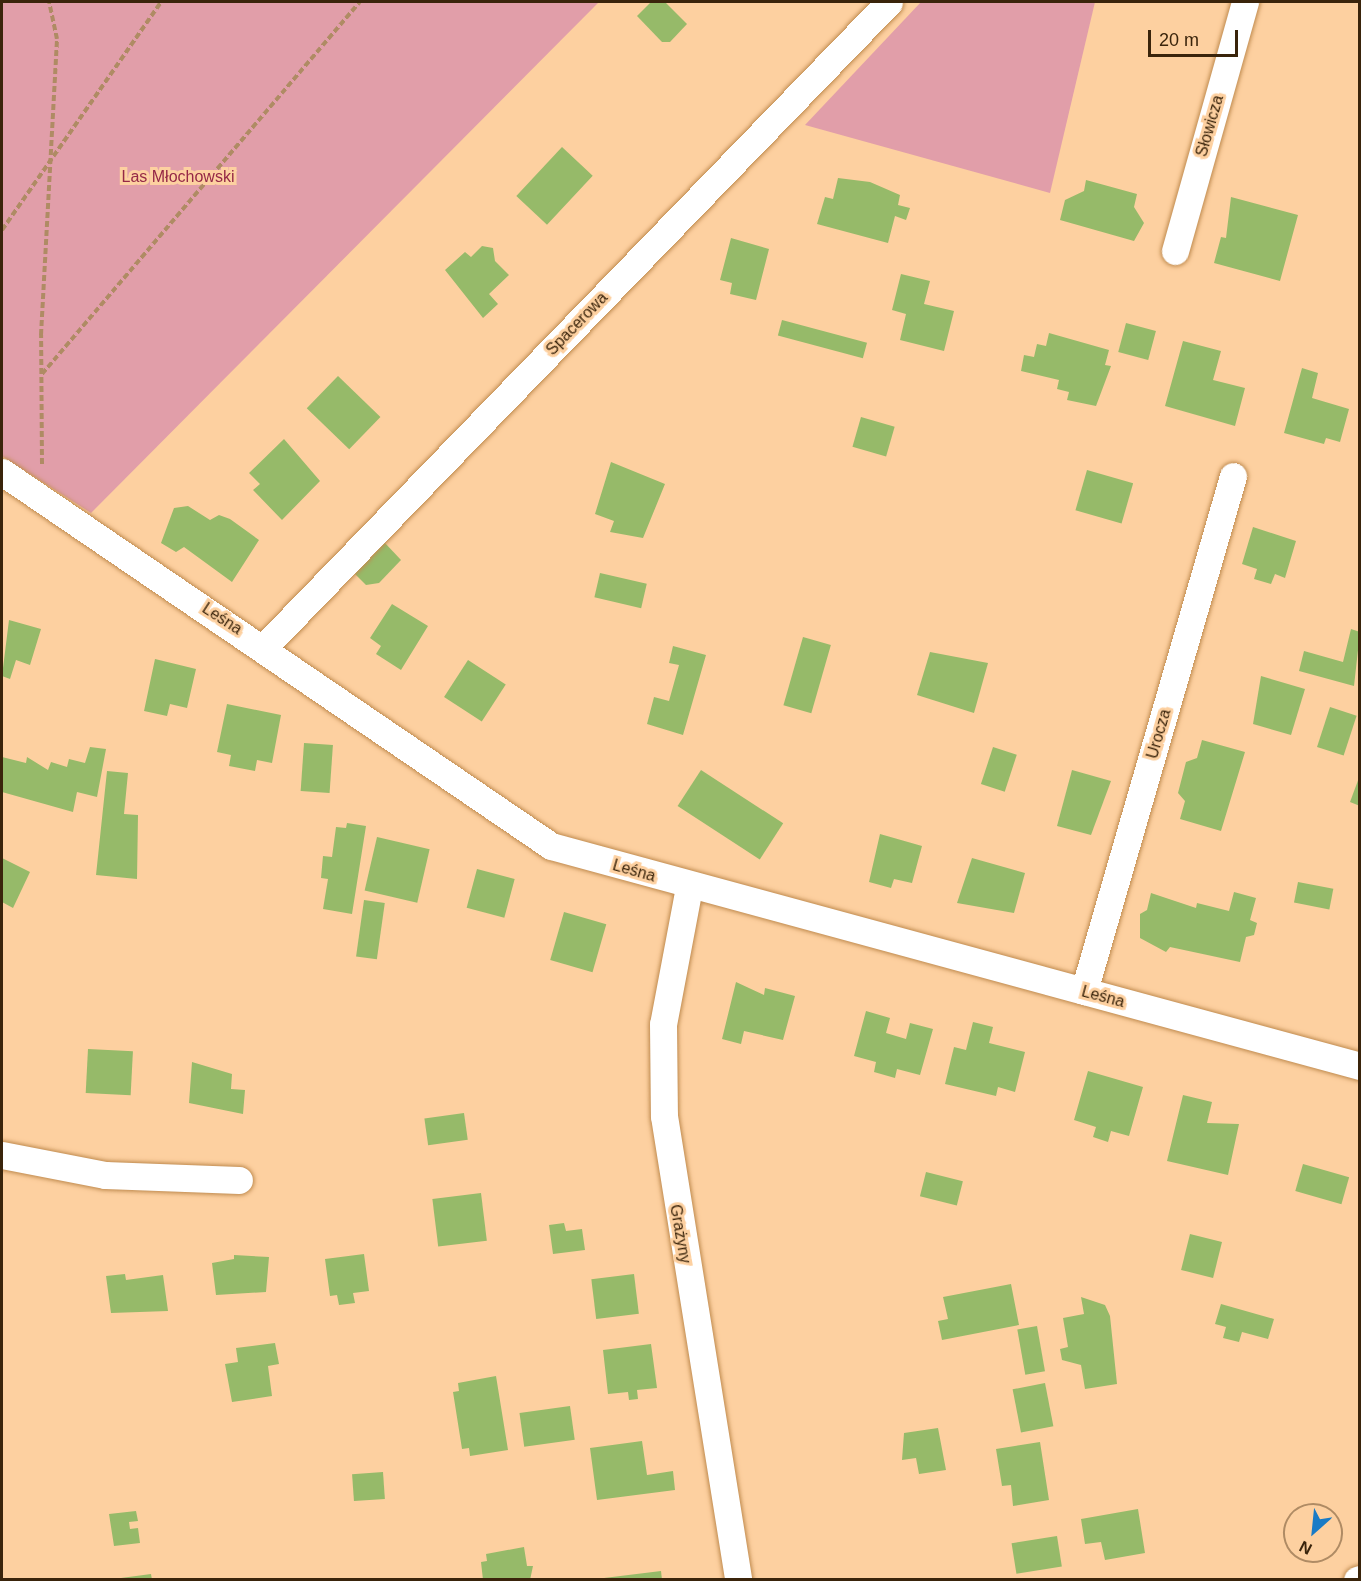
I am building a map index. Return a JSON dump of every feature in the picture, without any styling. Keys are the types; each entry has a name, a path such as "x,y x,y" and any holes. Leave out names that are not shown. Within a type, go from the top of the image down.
{"street":[{"name":"Spacerowa","path":"264,647 889,2"},
{"name":"Słowicza","path":"1175,251 1245,2"},
{"name":"Leśna","path":"2,472 264,647 540,840 690,887 1359,1066"},
{"name":"Urocza","path":"1084,992 1233,476"},
{"name":"Grażyny","path":"690,887 663,1024 664,1116 738,1580"},
{"path":"2,1155 105,1175 239,1180"}],"path":[{"path":"43,499 41,375 57,39 49,2"},
{"path":"2,230 161,2"},
{"path":"41,375 360,2"}],"green space":[{"name":"Las Młochowski","path":"2,2 599,2 91,513 2,456"},
{"path":"921,2 1095,2 1050,193 805,125"}],"building":[{"path":"651,2 665,2 687,24 670,42 662,42 637,16"},
{"path":"562,147 593,176 547,225 516,196"},
{"path":"838,178 870,182 900,195 898,205 910,208 906,220 895,216 888,243 817,224 825,197 833,199"},
{"path":"1086,180 1137,194 1134,207 1144,223 1134,241 1060,220 1065,200 1084,191"},
{"path":"1231,197 1298,215 1280,281 1214,263 1221,237 1226,238"},
{"path":"731,238 769,249 756,300 730,294 732,283 720,280"},
{"path":"482,246 493,248 495,261 509,275 489,294 498,304 483,318 445,270 465,252 471,257"},
{"path":"901,274 930,281 924,304 954,311 944,351 900,340 906,314 892,310"},
{"path":"782,320 867,343 863,358 778,335"},
{"path":"1126,323 1156,331 1148,360 1118,352"},
{"path":"1049,333 1109,350 1105,365 1111,366 1096,406 1067,400 1069,392 1057,389 1059,380 1021,371 1024,355 1034,357 1037,344 1046,346"},
{"path":"1183,341 1221,351 1213,380 1245,388 1235,426 1165,406"},
{"path":"1302,368 1318,373 1312,398 1349,409 1340,442 1326,438 1324,444 1284,433"},
{"path":"338,376 380,417 349,449 307,408"},
{"path":"861,417 895,427 886,456 852,447"},
{"path":"284,439 320,481 282,520 253,490 260,484 249,473"},
{"path":"611,462 665,484 643,538 610,532 614,521 595,514"},
{"path":"1087,470 1133,483 1122,524 1075,510"},
{"path":"188,506 210,520 219,515 230,519 259,540 232,582 184,547 176,552 161,543 174,508"},
{"path":"1253,527 1296,541 1285,578 1275,574 1271,584 1254,579 1257,569 1242,564"},
{"path":"385,543 401,560 379,583 366,585 355,574"},
{"path":"600,573 647,584 641,608 594,597"},
{"path":"392,604 428,626 401,670 376,654 381,646 370,638"},
{"path":"9,620 41,629 30,665 16,660 10,679 2,676"},
{"path":"1351,629 1360,632 1354,686 1299,671 1304,651 1343,662"},
{"path":"803,637 831,645 811,713 783,705"},
{"path":"673,646 706,655 683,735 647,724 654,697 669,701 679,665 669,663"},
{"path":"930,652 988,663 974,713 917,695"},
{"path":"155,659 196,669 187,708 170,704 167,716 144,711"},
{"path":"468,660 506,685 482,721 444,697"},
{"path":"1261,676 1305,689 1291,735 1253,724"},
{"path":"227,704 281,715 272,763 257,760 255,771 229,766 231,755 217,752"},
{"path":"1330,707 1357,716 1344,756 1317,747"},
{"path":"1202,740 1245,752 1221,831 1180,819 1185,801 1178,793 1186,762 1197,758"},
{"path":"304,743 333,745 330,793 301,791"},
{"path":"90,747 106,749 97,797 77,792 73,812 2,792 2,757 26,763 27,757 48,770 51,762 67,767 69,759 85,763"},
{"path":"993,747 1017,755 1005,792 981,784"},
{"path":"701,770 783,823 760,859 678,806"},
{"path":"1072,770 1111,781 1091,835 1057,826"},
{"path":"107,771 128,773 124,814 138,815 137,879 96,875"},
{"path":"1360,775 1360,806 1350,802"},
{"path":"347,823 366,826 352,914 323,909 328,879 321,878 323,856 332,857 336,827 346,828"},
{"path":"880,834 922,846 912,883 894,879 891,888 869,882"},
{"path":"377,837 430,849 417,903 365,891"},
{"path":"2,858 30,872 13,908 2,902"},
{"path":"972,858 1025,873 1014,913 957,903"},
{"path":"477,869 515,879 504,918 467,908"},
{"path":"1298,882 1333,889 1329,909 1294,903"},
{"path":"1234,892 1256,898 1250,920 1257,923 1254,935 1246,937 1240,962 1170,947 1166,952 1140,938 1140,914 1147,910 1151,893 1196,908 1197,903 1229,911"},
{"path":"364,900 385,903 377,959 356,956"},
{"path":"564,912 606,924 593,972 550,960"},
{"path":"736,982 764,995 765,988 795,996 783,1040 744,1031 741,1044 722,1039"},
{"path":"866,1011 890,1018 886,1033 906,1039 910,1023 933,1029 920,1075 897,1069 895,1078 874,1072 876,1062 854,1056"},
{"path":"973,1022 993,1027 989,1043 1025,1052 1015,1092 998,1087 996,1096 945,1084 954,1047 966,1050"},
{"path":"88,1049 133,1051 131,1095 86,1093"},
{"path":"192,1062 232,1074 231,1089 245,1090 243,1114 189,1103"},
{"path":"1088,1071 1143,1087 1129,1136 1111,1131 1108,1142 1093,1137 1096,1127 1074,1120"},
{"path":"1183,1095 1212,1102 1207,1123 1239,1124 1228,1175 1167,1161"},
{"path":"464,1113 468,1140 428,1145 424,1119"},
{"path":"1303,1164 1349,1177 1341,1204 1295,1191"},
{"path":"926,1172 963,1181 957,1205 920,1196"},
{"path":"481,1193 487,1241 438,1247 432,1199"},
{"path":"564,1223 566,1231 582,1229 585,1250 553,1254 549,1225"},
{"path":"1190,1234 1222,1242 1213,1278 1181,1270"},
{"path":"364,1254 369,1291 353,1293 355,1303 339,1305 337,1295 330,1296 325,1259"},
{"path":"234,1255 269,1257 266,1292 216,1295 212,1263 234,1259"},
{"path":"125,1274 126,1280 163,1275 168,1311 111,1313 106,1276"},
{"path":"634,1274 639,1314 596,1319 591,1279"},
{"path":"1011,1284 1019,1325 942,1340 938,1321 948,1319 943,1297"},
{"path":"1081,1297 1105,1305 1110,1316 1117,1384 1085,1389 1081,1365 1062,1360 1060,1349 1068,1347 1063,1318 1084,1314"},
{"path":"1221,1304 1274,1319 1268,1339 1242,1332 1239,1342 1223,1338 1226,1327 1215,1324"},
{"path":"1037,1326 1045,1371 1025,1375 1017,1329"},
{"path":"275,1343 279,1364 268,1366 272,1396 232,1402 225,1364 238,1362 236,1348"},
{"path":"651,1344 657,1388 637,1390 638,1399 629,1400 628,1392 608,1394 603,1350"},
{"path":"496,1376 508,1450 470,1456 469,1448 462,1449 453,1392 459,1391 458,1383"},
{"path":"1045,1383 1053,1426 1021,1432 1013,1389"},
{"path":"570,1406 575,1440 524,1447 519,1413"},
{"path":"938,1428 946,1470 919,1474 916,1458 902,1460 904,1433"},
{"path":"642,1441 647,1475 673,1471 675,1490 597,1500 590,1448"},
{"path":"1040,1442 1049,1500 1013,1506 1011,1485 1002,1486 996,1449"},
{"path":"383,1472 385,1499 354,1501 352,1474"},
{"path":"1138,1509 1145,1553 1105,1560 1101,1542 1085,1544 1081,1519"},
{"path":"136,1511 138,1521 129,1522 130,1529 138,1528 140,1543 114,1546 109,1514"},
{"path":"1057,1536 1062,1567 1016,1574 1012,1543"},
{"path":"524,1547 527,1566 533,1566 530,1580 483,1580 481,1562 487,1561 486,1554"},
{"path":"661,1571 662,1580 604,1580 604,1578"},
{"path":"151,1574 152,1580 121,1580 121,1578"}]}
